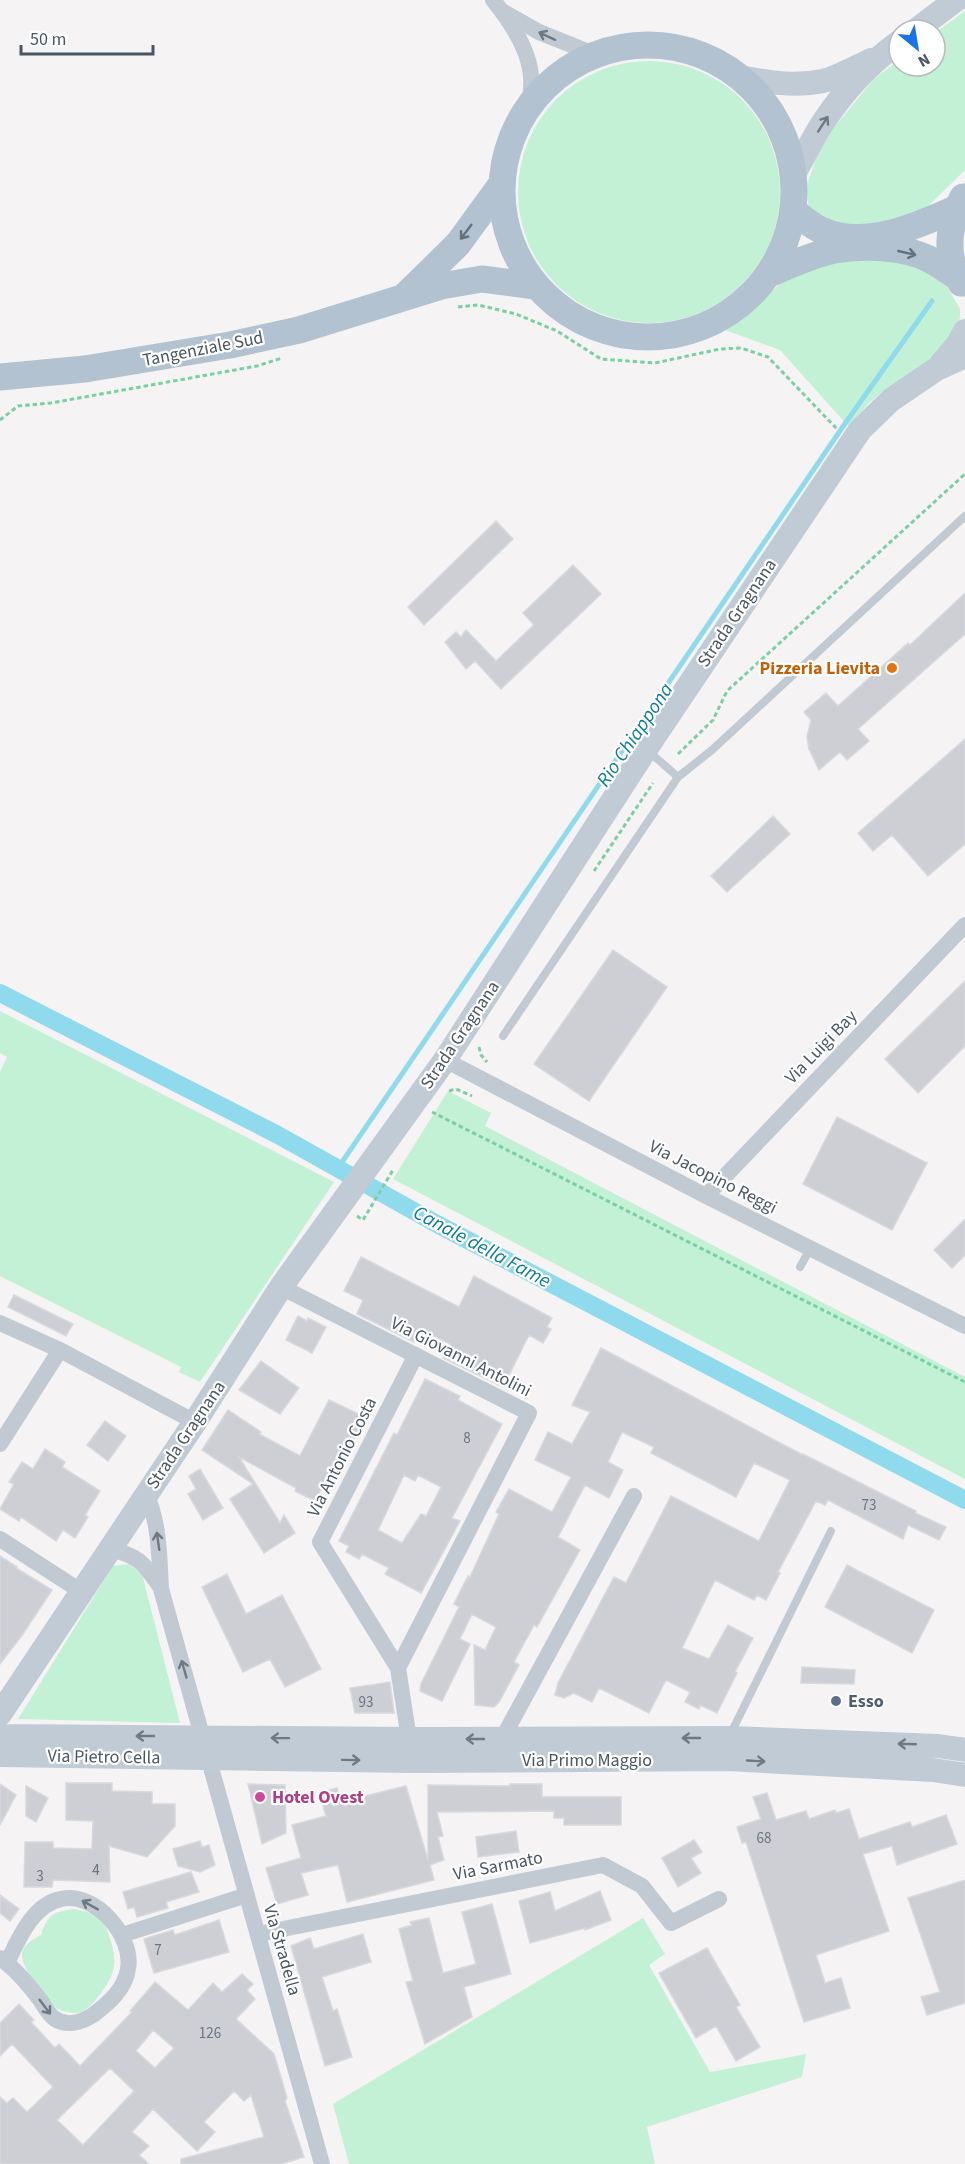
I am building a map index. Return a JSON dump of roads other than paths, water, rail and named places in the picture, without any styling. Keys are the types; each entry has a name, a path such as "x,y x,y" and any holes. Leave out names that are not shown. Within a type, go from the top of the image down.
{"main road":[{"path":"932,18 956,0"},
{"path":"656,45 686,50 704,57 739,77 756,92 776,120 789,152 802,218 769,274 738,307 729,313 699,329 655,338 610,333 568,315 535,286 516,255 504,222 501,186 506,157 512,139 530,105 560,75 596,55 626,47 656,45"},
{"path":"794,174 823,122 879,57 887,51"},
{"path":"739,77 776,83 825,81 879,57"},
{"name":"Tangenziale Sud","path":"401,299 458,244 501,186"},
{"path":"802,218 834,234 868,236 921,224 961,201"},
{"path":"961,201 950,231 950,254 961,283"},
{"path":"769,274 835,250 872,248 914,254 930,260 961,283"},
{"name":"Tangenziale Sud","path":"0,377 85,369 230,345 299,330 441,286 482,279 535,286"},
{"name":"Strada Gragnana","path":"935,370 958,344 965,331"},
{"name":"Strada Gragnana","path":"0,1714 195,1422 281,1287 351,1192 379,1171 445,1060 646,750 860,430 891,400 935,370 965,356"},
{"path":"0,1692 40,1654"},
{"name":"Via Pietro Cella","path":"0,1736 206,1747"},
{"name":"Via Primo Maggio","path":"206,1747 409,1739 728,1738 938,1746 965,1750"},
{"name":"Via Primo Maggio","path":"206,1747 400,1761 727,1760 933,1770 965,1775"},
{"name":"Via Pietro Cella","path":"0,1755 206,1747"}],"street":[{"path":"497,5 539,32 596,55"},
{"path":"497,5 524,47 531,75 530,105"},
{"name":"Via Luigi Bay","path":"706,1196 965,926"},
{"name":"Via Jacopino Reggi","path":"445,1060 706,1196 965,1326"},
{"name":"Via Giovanni Antolini","path":"281,1287 529,1413 398,1668"},
{"path":"0,1323 60,1350 195,1422"},
{"path":"0,1444 60,1350"},
{"name":"Via Antonio Costa","path":"398,1668 320,1542 416,1355"},
{"path":"146,1494 152,1506 159,1544 161,1589"},
{"name":"Via Primo Maggio","path":"502,1739 634,1496"},
{"path":"0,1539 82,1592"},
{"path":"111,1549 124,1552 144,1563 161,1589"},
{"name":"Via Stradella","path":"161,1589 322,2164"},
{"path":"398,1668 409,1739"},
{"name":"Via Sarmato","path":"258,1934 603,1865 642,1886 671,1923 719,1899"},
{"path":"122,1935 247,1895"},
{"path":"62,1898 82,1900 109,1917 122,1935 128,1952 128,1968 123,1984 113,1998 84,2021 71,2024 54,2019 29,1985 4,1960 36,1914 62,1898"}],"lane":[{"path":"503,1036 678,777 712,750 965,516"},
{"path":"646,750 678,777"},
{"path":"800,1267 810,1249"},
{"path":"728,1738 831,1531"}],"waterway":[{"name":"Rio Chiappona","path":"338,1168 844,425 932,301"},
{"name":"Canale della Fame","path":"0,993 278,1135 437,1224 965,1500"}],"place":[{"name":"Pizzeria Lievita","path":"892,668"},
{"name":"Esso","path":"836,1701"},
{"name":"Hotel Ovest","path":"260,1797"}]}
